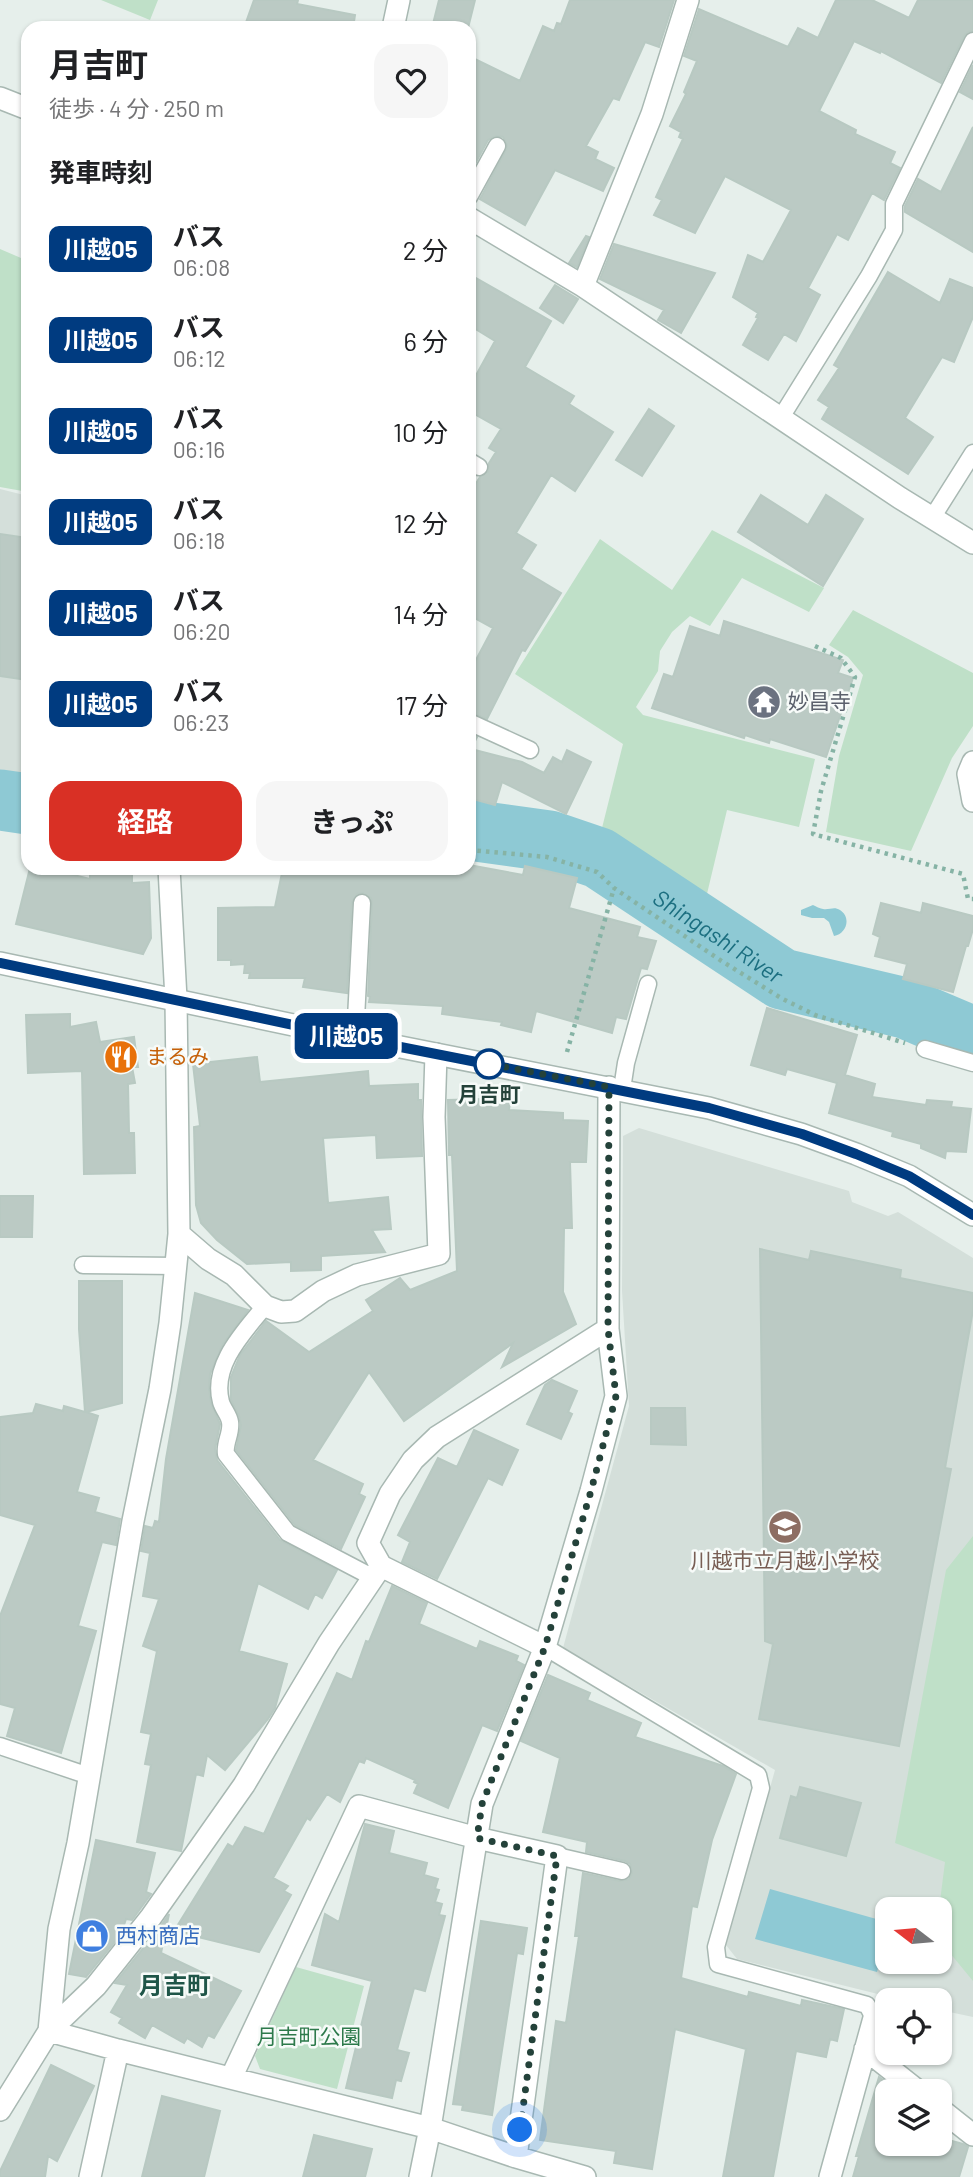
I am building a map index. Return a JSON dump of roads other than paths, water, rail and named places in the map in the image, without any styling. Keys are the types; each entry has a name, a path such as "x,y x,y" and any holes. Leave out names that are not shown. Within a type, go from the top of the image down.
{"street":[{"path":"394,21 399,0"},
{"path":"583,286 652,114 688,0"},
{"path":"0,98 21,106"},
{"path":"476,222 583,286 780,419 973,543"},
{"path":"973,762 968,774 973,801"},
{"path":"49,2031 59,1929 78,1843 133,1521 160,1389 177,1266 179,1234 176,999 169,875"},
{"path":"0,963 355,1038 709,1108 802,1134 856,1154 909,1176 971,1209"},
{"path":"179,1234 208,1259 234,1275 265,1306 281,1312 295,1311 323,1291 357,1275 439,1254 434,1117 436,1054"},
{"path":"419,2177 430,2128 482,1804 545,1647 616,1396 608,1329 615,1088"},
{"path":"0,2110 49,2031 96,1986 151,1917 244,1785 329,1643 377,1572 368,1543 390,1494 413,1460 437,1437 608,1329"},
{"path":"377,1572 545,1647"},
{"path":"231,2078 359,1806 477,1838 557,1856 516,2157"},
{"path":"830,2177 874,2018"},
{"path":"49,2031 430,2128 585,2177"},
{"path":"865,2049 903,2079"},
{"path":"90,2177 118,2050"},
{"path":"952,2118 973,2135"}],"lane":[{"path":"780,419 869,276 894,230 894,204 973,41"},
{"path":"476,184 496,146"},
{"path":"932,518 973,453"},
{"path":"476,725 530,750"},
{"path":"355,1038 362,903"},
{"path":"615,1088 626,1063 648,984"},
{"path":"925,1049 973,1063"},
{"path":"83,1265 177,1266"},
{"path":"265,1306 240,1336 219,1380 221,1402 231,1427 225,1446 226,1454 288,1533 377,1572"},
{"path":"545,1647 758,1775 761,1788 716,1947 718,1964 867,2005 874,2018"},
{"path":"0,1746 89,1776"},
{"path":"557,1856 622,1871"}],"water":[{"path":"813,905 822,909 838,909 844,913 847,921 842,932 834,936 829,922 824,918 801,915 801,910"},
{"path":"770,1889 875,1919 875,1971 755,1939"}],"waterway":[{"name":"Shingashi River","path":"0,800 21,803"},
{"name":"Shingashi River","path":"476,831 549,841 599,858 782,979 905,1008 973,1037"}],"place":[{"name":"妙昌寺","path":"764,702"},
{"name":"まるみ","path":"121,1057"},
{"name":"月吉町","path":"489,1064"},
{"name":"川越市立月越小学校","path":"785,1527"},
{"name":"西村商店","path":"92,1936"}],"district":[{"name":"月吉町","path":"175,1986"}],"park label":[{"name":"月吉町公園","path":"309,2037"}]}
